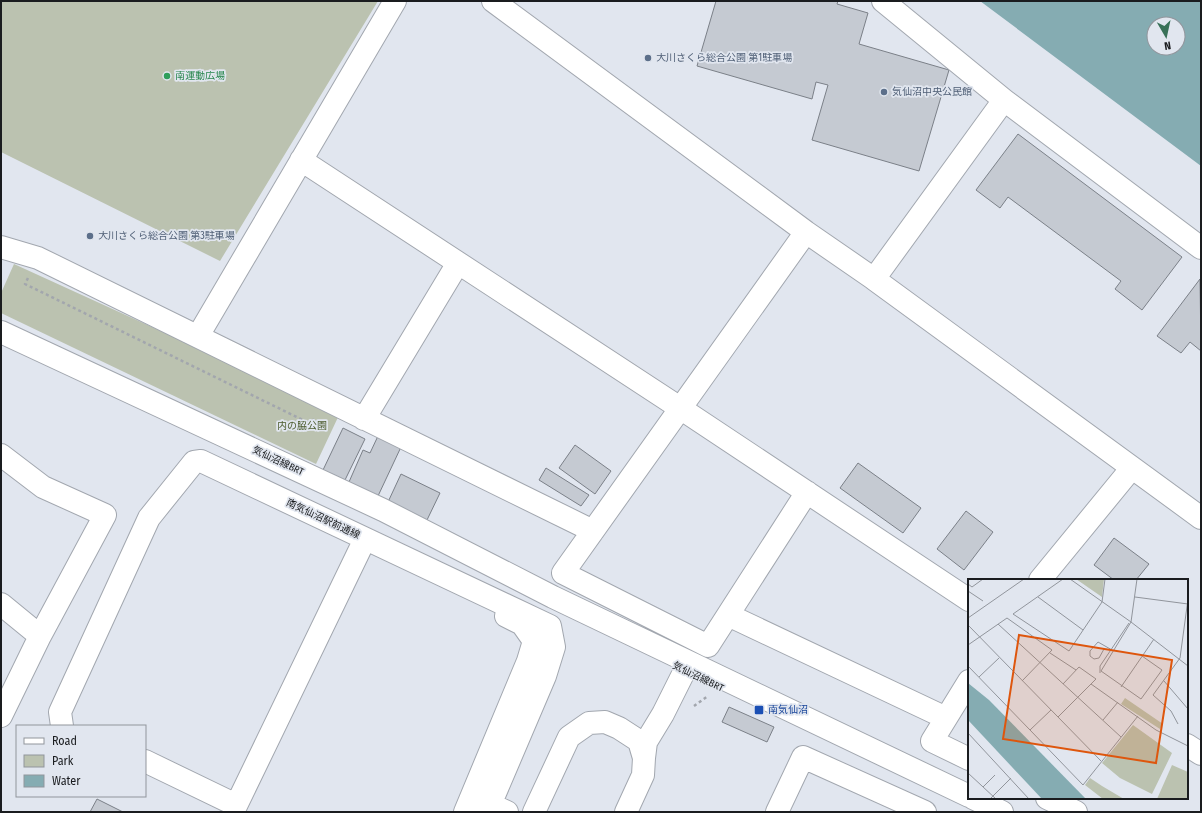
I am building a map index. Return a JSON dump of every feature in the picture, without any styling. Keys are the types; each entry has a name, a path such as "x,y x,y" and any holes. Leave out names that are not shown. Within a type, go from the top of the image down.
{"street":[{"path":"198,336 395,1"},
{"path":"493,1 806,232 874,279 1131,469 1201,518"},
{"path":"883,1 1004,100 1201,248"},
{"path":"874,279 1004,100"},
{"path":"301,160 680,408 968,599"},
{"path":"806,232 563,573 708,646 807,492"},
{"path":"1,247 38,258 593,531"},
{"path":"364,419 458,262"},
{"name":"気仙沼線BRT","path":"1,332 383,510 553,597 582,621 687,666 819,735 852,740 968,796"},
{"path":"1,455 43,487 105,515 40,636 1,716"},
{"name":"南気仙沼駅前通線","path":"62,725 60,712 149,518 194,462 201,461 522,624 534,641 481,810"},
{"path":"1041,579 1131,469"},
{"name":"南気仙沼駅前通線","path":"76,725 71,717 157,527 195,476 217,478 363,543"},
{"path":"231,810 363,543"},
{"path":"1,604 40,636"},
{"path":"728,615 946,718"},
{"path":"626,812 643,775 646,742 654,730 687,666"},
{"path":"968,683 932,741 968,759"},
{"path":"534,812 569,737 589,723 605,722 629,734 639,741 644,758"},
{"path":"629,734 641,736 654,730"},
{"path":"1188,746 1201,754"},
{"path":"777,812 803,758 925,812"},
{"path":"146,762 231,810"},
{"path":"146,773 231,810"},
{"path":"975,799 1002,812"},
{"path":"1049,799 1076,812"}],"path":[{"path":"38,258 25,284 311,424 324,399"}],"green space":[{"name":"南運動広場","path":"1,1 378,1 220,261 1,152"},
{"name":"内の脇公園","path":"14,264 340,413 316,464 1,313 1,293"}],"water":[{"path":"980,1 1201,1 1201,166"}],"building":[{"name":"気仙沼中央公民館","path":"716,1 838,1 837,4 868,13 859,44 949,70 919,171 812,140 828,85 816,82 812,99 697,66"},
{"path":"1018,134 1182,257 1142,310 1115,289 1121,281 1008,197 1000,208 976,190"},
{"path":"1200,279 1201,351 1190,342 1181,353 1157,336"},
{"path":"343,428 365,439 345,480 323,470"},
{"path":"378,436 401,447 378,496 349,482 363,450 370,453"},
{"path":"575,445 611,471 595,494 559,468"},
{"path":"858,463 921,508 903,533 840,488"},
{"path":"546,468 589,495 581,506 539,480"},
{"path":"401,474 440,493 427,520 388,502"},
{"path":"966,511 993,532 964,570 937,549"},
{"path":"1114,538 1149,564 1137,579 1113,579 1094,565"},
{"path":"729,707 774,727 767,742 722,722"},
{"path":"97,799 123,812 90,812"}],"place":[{"name":"大川さくら総合公園 第1駐車場","path":"648,58"},
{"name":"南運動広場","path":"167,76"},
{"name":"気仙沼中央公民館","path":"884,92"},
{"name":"大川さくら総合公園 第3駐車場","path":"90,236"},
{"name":"南気仙沼","path":"759,710"}]}
